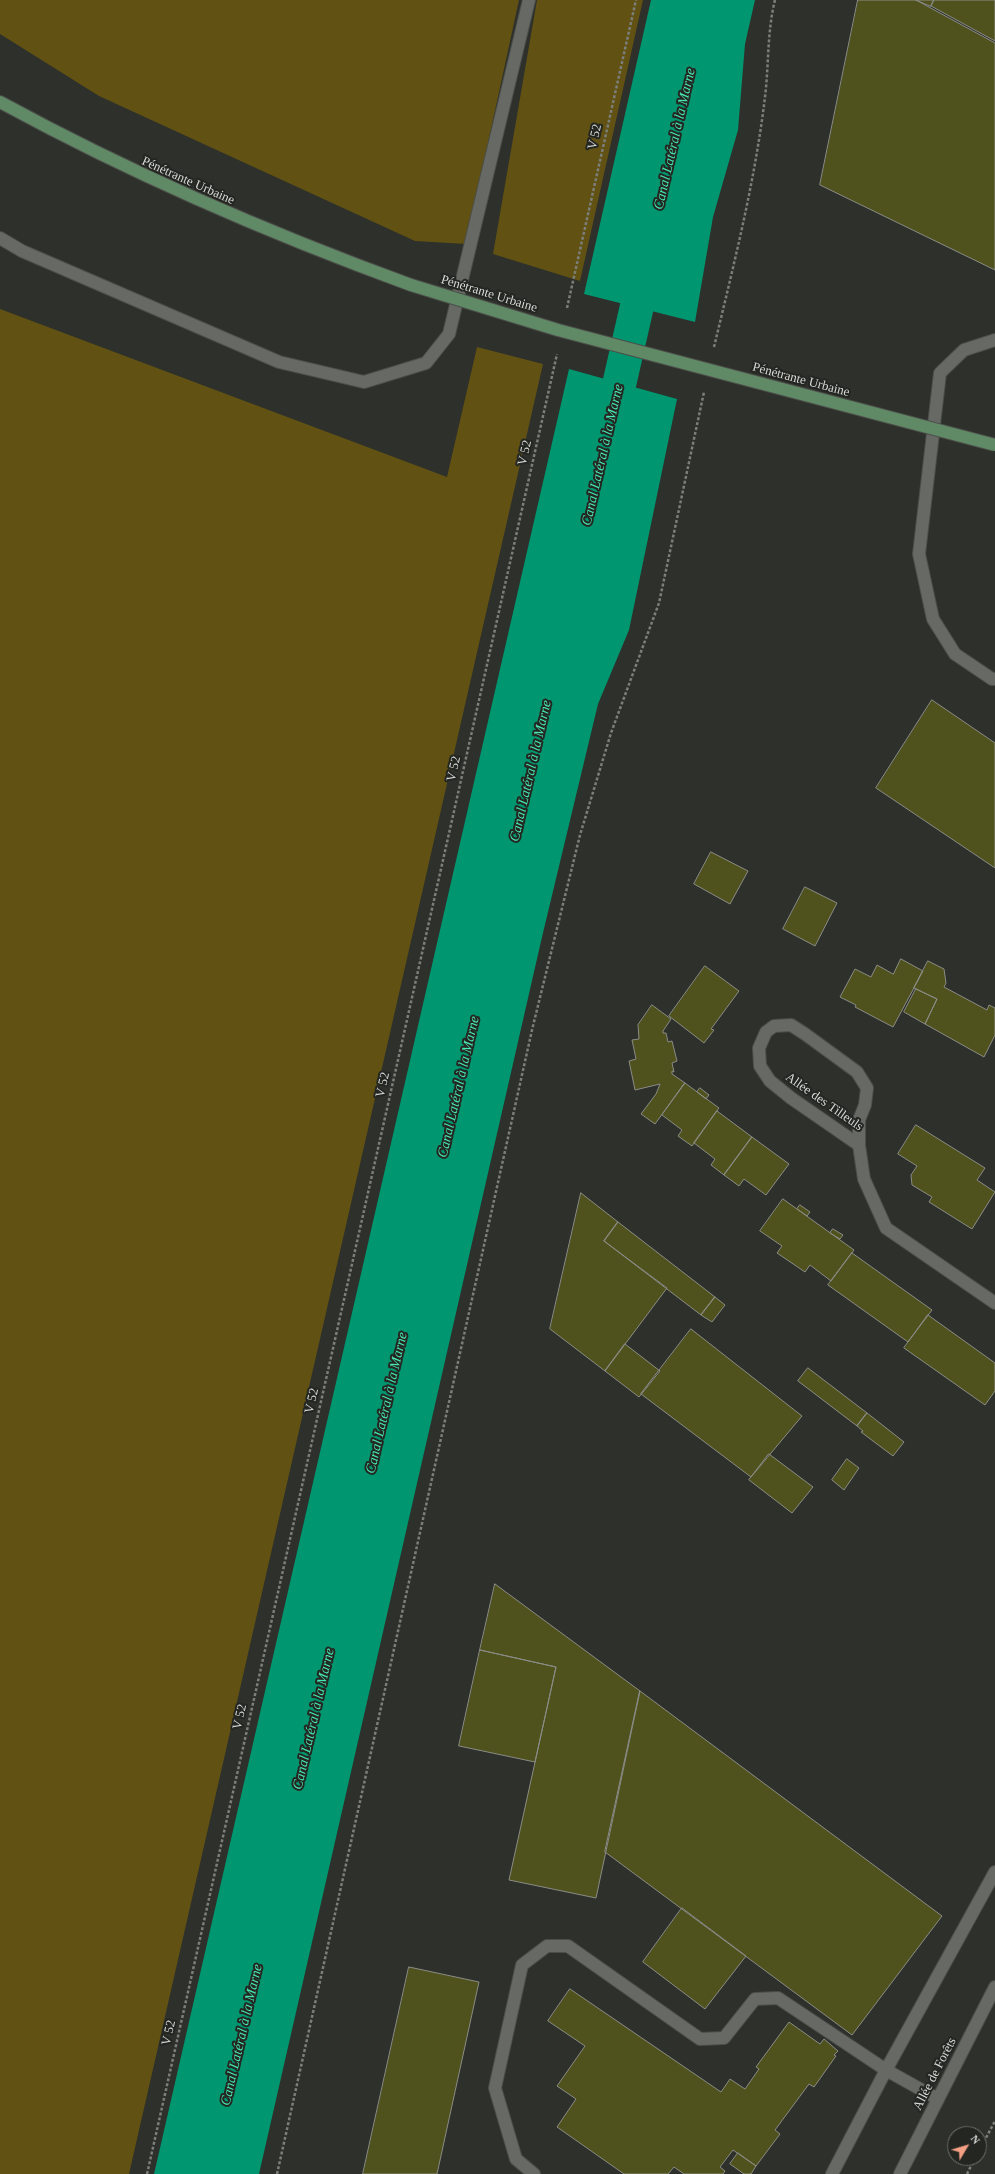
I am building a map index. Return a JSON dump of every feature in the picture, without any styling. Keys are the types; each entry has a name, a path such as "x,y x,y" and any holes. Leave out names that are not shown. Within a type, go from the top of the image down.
{"main road":[{"name":"Pénétrante Urbaine","path":"0,102 76,143 160,184 324,253 411,285 558,330 995,445"}],"street":[{"path":"0,238 22,251 279,362 364,382 426,363 449,334 529,0"},
{"path":"995,340 964,350 940,372 919,554 933,619 955,654 992,679 995,679"},
{"name":"Allée des Tilleuls","path":"859,1145 791,1098 770,1081 760,1066 759,1048 766,1032 774,1026 792,1025 857,1072 867,1088 865,1105 859,1120 859,1145 864,1179 886,1228 995,1303"},
{"path":"832,2174 886,2070 995,1872"},
{"path":"534,2174 516,2159 496,2088 522,1965 547,1946 568,1946 700,2039 724,2038 755,1999 778,1998 886,2070 938,2099"},
{"name":"Allée de Forêts","path":"900,2174 995,1987"}],"path":[{"name":"V 52","path":"567,311 636,0"},
{"path":"713,351 744,222 765,96 770,21 775,0"},
{"name":"V 52","path":"147,2174 558,350"},
{"path":"277,2174 532,1030 580,835 611,733 659,603 704,388"},
{"path":"987,2136 995,2121"}],"shaded area":[{"path":"0,0 519,0 466,244 415,241 99,96 0,34"},
{"path":"537,0 643,0 580,281 493,254"},
{"path":"0,309 447,477 477,347 543,364 129,2174 0,2174"}],"water":[{"path":"651,0 755,0 745,44 738,130 713,217 695,322 584,294"},
{"path":"569,369 677,399 629,630 598,704 542,937 259,2174 154,2174"}],"building":[{"path":"858,0 916,0 995,43 995,270 820,185"},
{"path":"916,0 934,0 931,6"},
{"path":"934,0 995,0 995,41 931,6"},
{"path":"932,700 995,743 995,868 876,788"},
{"path":"711,852 748,871 730,904 694,884"},
{"path":"805,887 837,903 815,946 783,929"},
{"path":"901,959 923,971 893,1027 855,1007 856,1005 840,997 855,969 871,977 877,965 893,974"},
{"path":"928,961 944,969 946,983 944,987 987,1010 989,1005 995,1008 995,1035 984,1057 925,1024 937,999 914,988"},
{"path":"705,966 739,991 711,1029 714,1030 704,1043 669,1016"},
{"path":"916,989 937,999 925,1024 904,1012"},
{"path":"652,1005 671,1019 663,1033 666,1033 668,1042 672,1041 677,1061 672,1063 674,1072 672,1071 672,1074 685,1083 655,1124 641,1114 656,1094 660,1084 635,1090 629,1061 636,1059 632,1040 639,1039 638,1025"},
{"path":"685,1083 719,1108 692,1146 678,1136 682,1130 662,1115"},
{"path":"700,1088 709,1095 706,1099 697,1092"},
{"path":"717,1111 752,1137 724,1175 711,1165 715,1159 694,1143"},
{"path":"916,1125 985,1168 977,1180 995,1192 972,1229 929,1202 932,1197 912,1185 911,1175 917,1166 898,1154"},
{"path":"752,1137 789,1164 766,1195 744,1179 739,1186 724,1175"},
{"path":"581,1193 618,1222 604,1241 667,1288 605,1371 550,1329"},
{"path":"783,1199 854,1250 831,1281 810,1265 805,1272 777,1253 782,1246 760,1231"},
{"path":"800,1205 810,1212 807,1216 797,1209"},
{"path":"618,1222 715,1297 701,1315 604,1241"},
{"path":"833,1229 843,1235 840,1239 830,1233"},
{"path":"852,1253 932,1310 908,1342 828,1285"},
{"path":"715,1297 725,1305 712,1322 701,1315"},
{"path":"928,1315 995,1363 995,1391 985,1405 904,1348"},
{"path":"691,1329 802,1416 751,1477 641,1394"},
{"path":"625,1344 660,1371 639,1397 605,1371"},
{"path":"808,1368 867,1413 857,1426 798,1381"},
{"path":"867,1413 904,1442 893,1456 861,1432 863,1431 857,1426"},
{"path":"769,1454 813,1487 792,1513 749,1480"},
{"path":"847,1459 859,1468 844,1490 832,1480"},
{"path":"495,1584 640,1691 596,1898 509,1880 556,1667 480,1650"},
{"path":"480,1650 556,1667 535,1762 459,1746"},
{"path":"640,1691 942,1916 852,2035 605,1852"},
{"path":"682,1908 746,1956 705,2009 643,1962"},
{"path":"409,1967 479,1982 437,2174 363,2174"},
{"path":"570,1989 721,2092 730,2079 745,2089 759,2069 756,2067 789,2022 820,2044 824,2039 838,2051 814,2087 809,2084 775,2130 780,2134 756,2166 733,2150 720,2167 725,2171 723,2174 684,2174 674,2167 668,2174 624,2174 557,2127 576,2099 557,2086 585,2046 548,2021"},
{"path":"738,2153 756,2166 751,2174 744,2174 730,2164"}],"waterway":[{"name":"Canal Latéral à la Marne","path":"609,429 647,262"}]}
